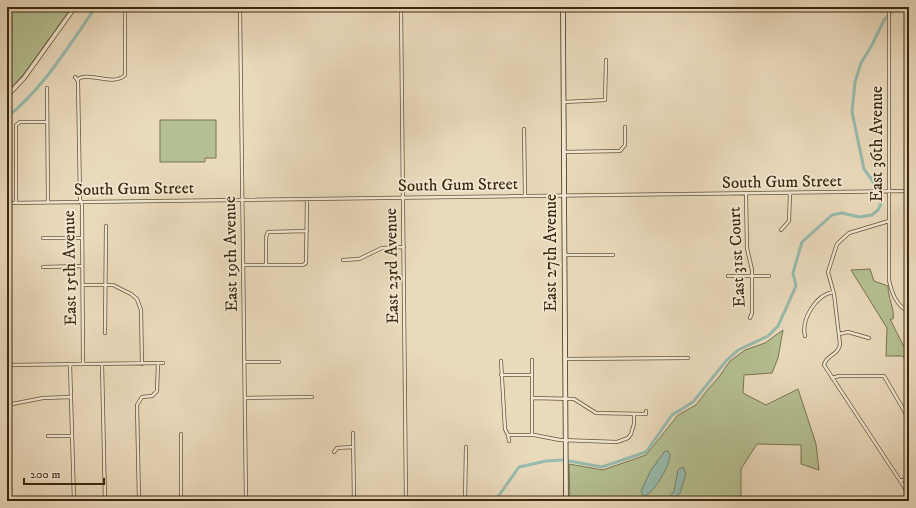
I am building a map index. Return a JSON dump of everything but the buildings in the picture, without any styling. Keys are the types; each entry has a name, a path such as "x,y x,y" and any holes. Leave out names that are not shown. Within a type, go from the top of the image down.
{"main road":[{"name":"East 27th Avenue","path":"563,7 566,500"},
{"path":"472,501 566,500"}],"street":[{"path":"7,96 28,73 75,7"},
{"name":"East 15th Avenue","path":"83,364 82,238 76,78 118,79 125,75 125,7"},
{"name":"East 19th Avenue","path":"240,7 246,501"},
{"name":"East 23rd Avenue","path":"401,7 406,501"},
{"name":"East 36th Avenue","path":"889,7 889,280 894,297 901,307 909,312"},
{"path":"563,102 605,100 606,60"},
{"path":"47,88 48,202"},
{"path":"16,203 15,127 17,123 47,122"},
{"path":"564,152 620,151 625,145 625,127"},
{"path":"524,129 525,196"},
{"name":"South Gum Street","path":"7,203 909,192"},
{"path":"781,230 789,221 790,193"},
{"name":"East 31st Court","path":"746,194 747,252 752,276 752,313 750,318"},
{"path":"243,265 303,265 306,263 306,199"},
{"path":"889,221 854,230 840,240 829,267 829,277 833,292 840,348 824,364 900,481 908,496 908,501"},
{"path":"105,333 106,226"},
{"path":"266,265 267,233 271,231 307,231"},
{"path":"43,238 82,238"},
{"path":"343,260 360,259 382,248 404,247"},
{"path":"564,255 613,255"},
{"path":"42,267 82,266"},
{"path":"728,276 770,276"},
{"path":"83,285 113,285 136,298 140,307 142,364"},
{"path":"804,336 803,330 814,305 822,295 833,292"},
{"path":"839,334 848,332 869,338"},
{"path":"565,359 688,358"},
{"path":"532,360 532,435"},
{"path":"501,361 505,429 508,434 509,441"},
{"path":"244,362 279,362"},
{"path":"139,501 137,403 142,397 156,394 158,387 158,363"},
{"path":"7,365 163,363"},
{"path":"70,364 74,501"},
{"path":"102,364 105,501"},
{"path":"501,375 532,375"},
{"path":"832,378 839,376 884,376 909,419"},
{"path":"7,405 43,398 71,397"},
{"path":"245,398 312,397"},
{"path":"532,398 566,398 578,400 596,413 646,414 646,411"},
{"path":"508,434 532,435 587,442 623,441 628,438 633,430 634,414"},
{"path":"353,433 354,501"},
{"path":"180,434 181,501"},
{"path":"48,436 72,436"},
{"path":"465,501 466,447"},
{"path":"334,452 337,448 353,448"},
{"path":"900,481 909,478"},
{"path":"7,481 8,501"}],"green space":[{"path":"7,7 72,7 23,75 7,92"},
{"path":"160,120 216,120 216,158 205,158 205,162 160,162"},
{"path":"870,269 874,281 888,286 893,315 893,319 890,319 904,347 909,350 909,363 902,356 886,356 887,328 851,270"},
{"path":"783,330 778,358 772,373 744,375 743,393 766,405 798,389 816,444 819,470 801,464 801,445 757,444 741,469 741,498 729,499 728,501 570,500 569,464 603,470 646,455 678,415 696,405 730,361 745,350 765,343"}],"water":[{"path":"665,451 668,451 670,455 667,466 657,485 644,497 641,491 651,470"},
{"path":"683,467 686,474 680,493 672,501 666,501 674,491 678,470"}],"waterway":[{"path":"7,117 33,93 66,51 96,7"},
{"path":"569,461 602,467 646,452 672,415 693,402 726,361 738,350 768,336 778,326 796,286 793,273 802,242 832,215 842,213 859,217 872,215 878,210 881,204 880,191 864,169 852,112 855,82 861,63 872,45 884,20 897,7"},
{"path":"495,501 519,467 546,461 563,460"}]}
